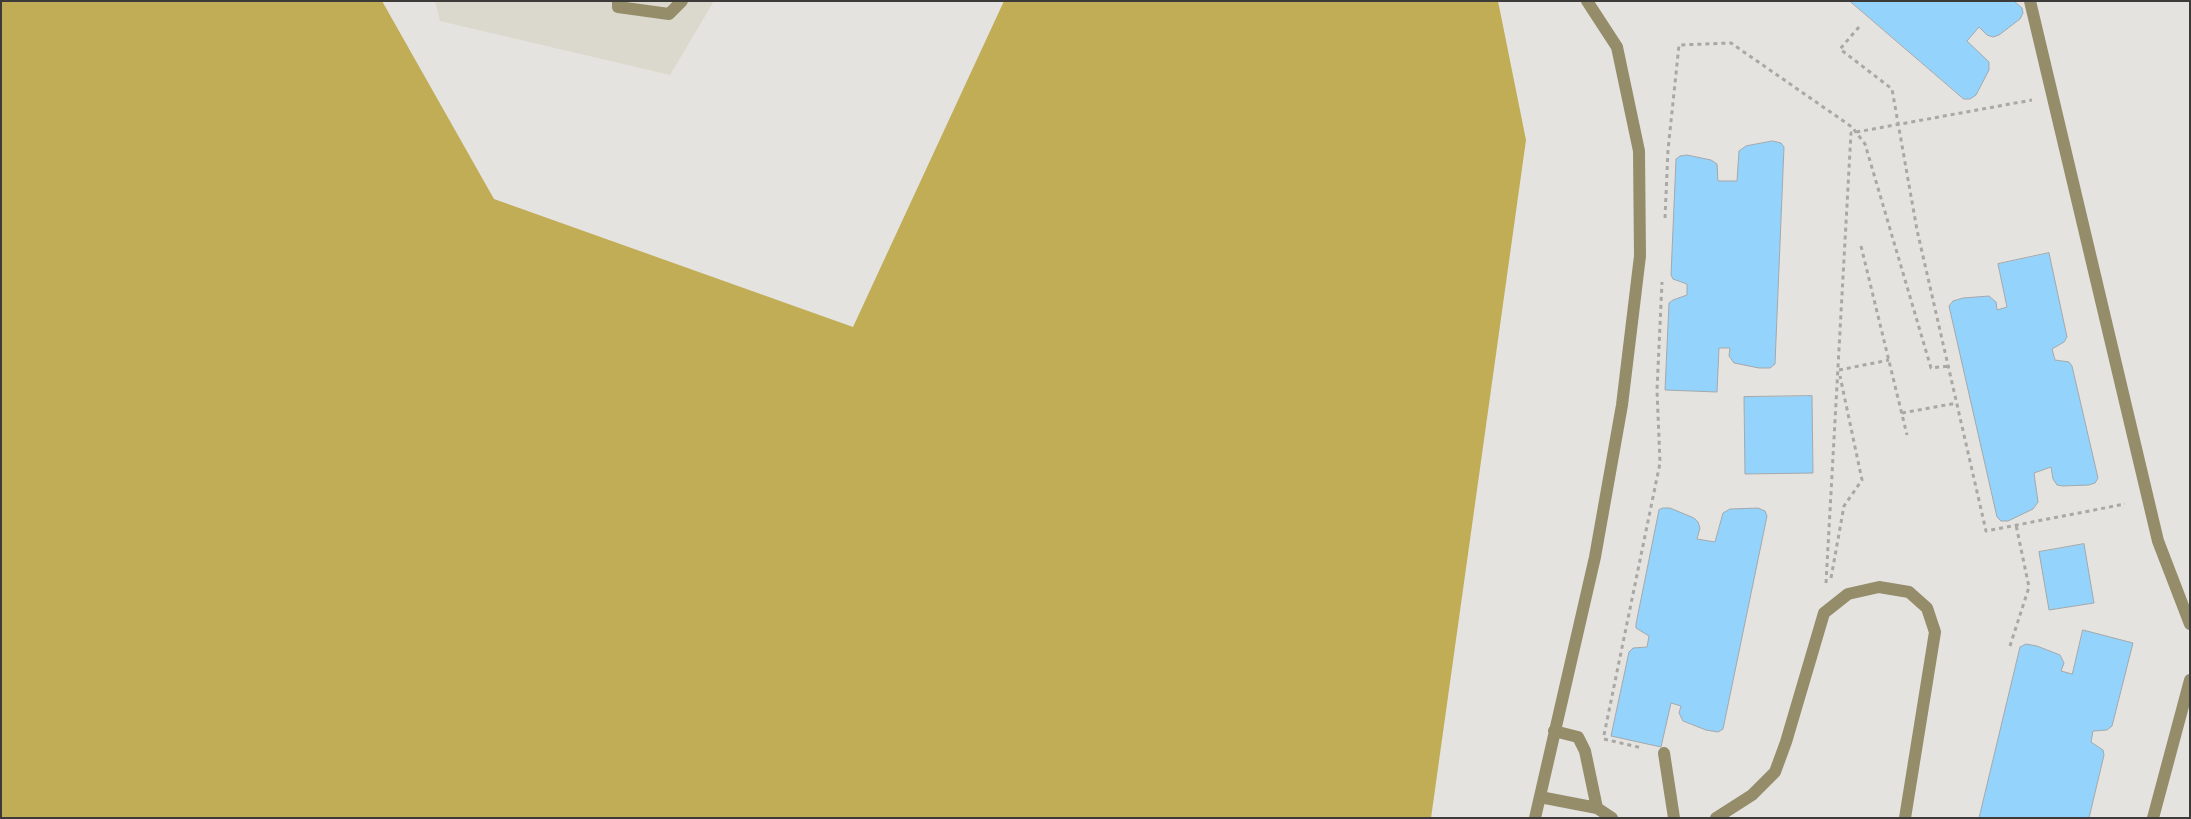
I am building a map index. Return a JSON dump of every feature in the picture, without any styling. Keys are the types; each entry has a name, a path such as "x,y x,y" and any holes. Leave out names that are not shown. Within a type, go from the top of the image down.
{"street":[{"path":"618,1 618,7 669,14 682,1"},
{"path":"1536,818 1554,731 1595,557 1622,404 1640,256 1639,151 1618,47 1586,1"},
{"path":"2030,1 2158,541 2190,624"},
{"path":"1716,818 1752,795 1775,772 1786,742 1824,613 1848,594 1879,587 1909,592 1927,608 1935,632 1905,818"},
{"path":"2153,818 2190,680"},
{"path":"1554,731 1578,738 1585,750 1597,808"},
{"path":"1664,754 1674,818"},
{"path":"1540,796 1597,808 1612,818"}],"path":[{"path":"1859,27 1840,49 1892,89 1917,230 1986,531 2148,499"},
{"path":"1665,220 1668,150 1679,45 1731,43 1852,127 1865,144 1931,368 1948,366"},
{"path":"1824,613 1851,133 2052,96"},
{"path":"1861,246 1907,435"},
{"path":"1662,280 1658,390 1660,463 1602,739 1664,754"},
{"path":"1838,370 1889,360"},
{"path":"1824,613 1844,506 1862,480 1838,370"},
{"path":"1902,413 1957,404"},
{"path":"2010,646 2029,587 2016,525"}],"shaded area":[{"path":"1,1 382,1 494,199 853,327 1004,1 1498,1 1526,140 1431,818 1,818"},
{"path":"435,1 714,1 670,75 440,21"}],"building":[{"path":"1850,1 2014,1 2022,8 2023,13 2020,19 1999,35 1993,37 1987,35 1979,27 1967,41 1989,62 1989,70 1976,95 1970,99 1964,99"},
{"path":"1773,141 1781,143 1784,147 1775,364 1770,368 1759,368 1734,363 1729,356 1730,348 1719,348 1717,392 1665,390 1669,303 1687,295 1687,284 1673,279 1671,275 1676,159 1687,155 1711,160 1717,164 1718,181 1737,181 1739,151 1746,146"},
{"path":"2049,253 2067,337 2064,342 2052,349 2055,360 2069,362 2072,366 2098,478 2095,483 2089,485 2063,486 2057,485 2053,479 2051,467 2034,473 2038,502 2033,509 2008,521 2001,521 1997,517 1949,306 1953,301 1963,298 1989,296 1996,302 1997,310 2007,307 1998,264"},
{"path":"1812,396 1813,473 1745,474 1744,397"},
{"path":"1670,508 1694,518 1700,528 1697,539 1715,542 1723,513 1730,509 1758,508 1765,511 1767,516 1723,729 1718,732 1706,730 1683,721 1679,713 1681,706 1671,703 1661,747 1611,736 1629,652 1633,648 1647,647 1649,636 1636,628 1636,624 1659,510"},
{"path":"2084,544 2094,603 2049,610 2039,552"},
{"path":"2083,630 2133,643 2112,726 2107,730 2093,731 2091,742 2103,750 2104,755 2089,818 1979,818 2020,647 2026,644 2037,646 2060,655 2064,663 2061,671 2072,674"}]}
